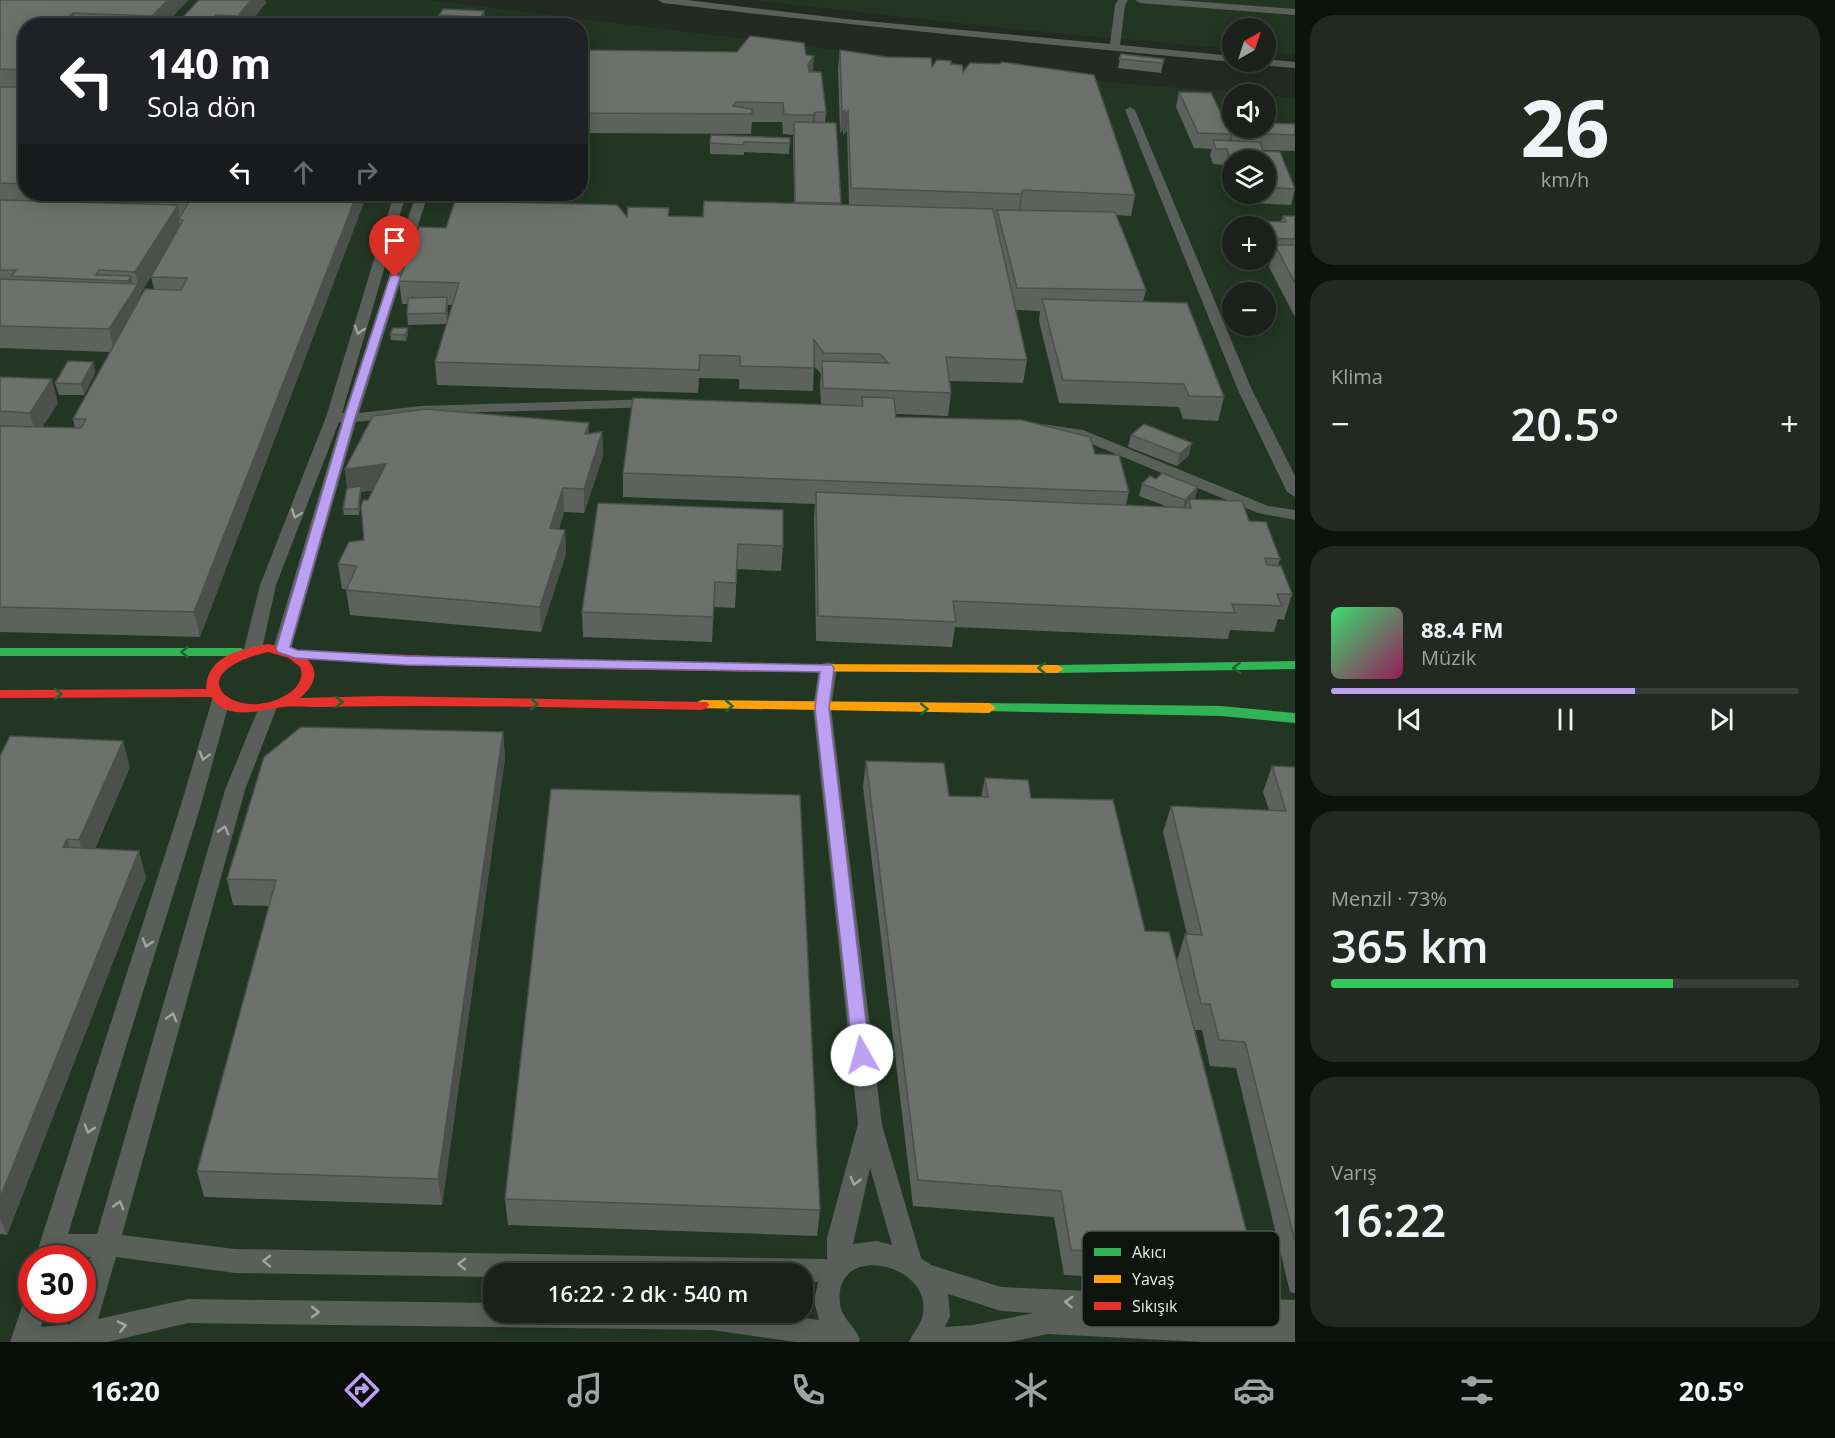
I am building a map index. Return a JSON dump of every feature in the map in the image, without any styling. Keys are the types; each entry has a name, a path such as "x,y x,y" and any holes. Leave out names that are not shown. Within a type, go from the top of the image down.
{"street":[{"path":"663,0 846,21 1222,58"},
{"path":"1115,48 1119,5 1123,0"},
{"path":"1140,0 1295,12"},
{"path":"1276,63 1295,65"},
{"path":"1130,110 1245,390 1295,492"},
{"path":"52,1245 186,819 217,697 212,684 214,675 220,665 248,650 268,585 333,417 398,201"},
{"path":"289,651 350,418 421,201"},
{"path":"333,417 350,418 421,410 673,403"},
{"path":"1030,426 1077,433 1264,510 1295,515"},
{"path":"0,652 248,650 406,660 828,668 1223,669 1295,665"},
{"path":"80,1339 235,790 275,705 302,688 307,679 308,669 303,661 289,651"},
{"path":"828,668 822,708 870,1125 916,1268 932,1287 936,1302 936,1316 932,1329 922,1341"},
{"path":"0,694 217,697 242,708 381,701 1221,711 1295,718"},
{"path":"847,1339 832,1320 826,1303 828,1286 837,1268 840,1238 870,1125"},
{"path":"96,1246 107,1245 235,1261 837,1268 851,1257 865,1253 895,1255 916,1268 1001,1299 1082,1303"},
{"path":"29,1323 23,1341 80,1339 188,1311 712,1318 847,1339"},
{"path":"1280,1311 1295,1312"},
{"path":"922,1341 974,1337 1048,1322 1082,1324"},
{"path":"1151,1327 1295,1334"}],"shaded area":[{"path":"0,0 429,0 575,18 18,18 18,201 588,201 588,20 1071,79 1222,91 1222,138 1276,138 1276,96 1295,98 1295,1342 0,1342"},
{"path":"751,0 1295,0 1295,54 1276,53 1276,18 1222,18 1222,48 1021,30"}],"building":[{"path":"0,0 168,0 152,16 73,13 67,18 18,18 18,70 0,69"},
{"path":"199,0 251,0 238,16 216,15 213,18 182,18"},
{"path":"443,9 484,11 481,17 439,15"},
{"path":"750,36 804,43 806,55 814,56 808,64 809,72 821,72 826,112 816,112 813,115 784,114 783,103 736,102 733,106 752,109 752,114 588,113 588,50 737,52"},
{"path":"840,50 886,57 931,58 932,67 937,60 951,61 951,64 962,65 963,72 970,63 1000,64 1002,62 1094,75 1135,195 1023,190 1021,194 851,188 848,111 845,115 845,110 842,113"},
{"path":"1121,54 1164,59 1163,63 1119,59"},
{"path":"0,87 18,87 18,184 0,183"},
{"path":"1179,92 1211,93 1222,116 1222,134 1198,133"},
{"path":"794,122 836,123 841,203 795,202"},
{"path":"1276,123 1295,124 1295,135 1276,134"},
{"path":"711,135 790,138 790,143 744,142 744,145 710,143"},
{"path":"1213,140 1260,142 1263,150 1227,150 1216,149"},
{"path":"1276,152 1280,152 1295,189 1276,188"},
{"path":"0,200 178,205 135,272 99,270 96,275 131,276 128,281 11,276 16,270 0,270"},
{"path":"189,201 354,201 194,612 0,607 0,426 81,428 86,419 73,419 145,289 181,290 187,278 151,277 183,220 179,219"},
{"path":"455,201 617,205 627,217 628,207 669,208 668,216 703,217 704,201 993,209 1027,360 946,357 951,393 823,388 822,361 888,363 880,354 824,353 814,340 814,368 740,366 740,356 700,355 699,370 435,362 459,283 399,281 419,227 446,228"},
{"path":"997,210 1115,212 1146,290 1017,288"},
{"path":"1283,216 1295,216 1295,239 1276,238 1276,222 1286,222"},
{"path":"1276,245 1295,245 1295,283 1276,247"},
{"path":"0,279 138,284 109,329 0,326"},
{"path":"447,297 446,313 407,314 408,298"},
{"path":"1042,299 1187,303 1224,397 1189,396 1184,384 1063,380"},
{"path":"393,328 408,328 405,335 390,334"},
{"path":"68,361 93,362 81,384 55,383"},
{"path":"0,377 52,379 30,413 0,411"},
{"path":"862,397 894,398 896,417 1022,420 1090,437 1095,454 1119,455 1129,492 623,473 633,398 863,406"},
{"path":"426,409 589,423 585,434 602,432 584,489 563,488 550,528 565,530 540,607 346,590 357,566 338,564 349,542 364,540 361,506 363,500 368,500 386,464 345,469 373,416"},
{"path":"1144,424 1192,443 1180,454 1131,435"},
{"path":"1162,473 1198,487 1185,500 1142,484 1150,476 1156,479"},
{"path":"361,486 358,509 343,509 347,488"},
{"path":"816,492 1191,508 1189,499 1242,501 1249,521 1266,522 1280,559 1265,558 1267,565 1281,566 1292,594 1277,594 1282,606 1232,604 1235,613 953,601 956,622 818,616"},
{"path":"598,503 783,510 783,546 738,544 736,583 715,582 713,617 582,612"},
{"path":"301,727 503,732 438,1179 197,1171 276,880 227,879 264,757"},
{"path":"10,736 123,741 79,840 67,839 63,847 139,851 0,1198 0,756"},
{"path":"866,761 944,763 949,796 988,797 985,778 1028,780 1031,798 1113,800 1145,931 1169,932 1246,1231 1082,1231 1082,1250 1071,1250 1061,1191 918,1180"},
{"path":"1272,766 1295,767 1295,1241 1245,1042 1219,1040 1210,1004 1201,1004 1185,934 1202,935 1171,806 1286,811"},
{"path":"551,789 800,795 820,1210 505,1199"}],"traffic: fast":[{"path":"0,652 241,652"},
{"path":"1057,669 1295,665"},
{"path":"989,708 1221,711 1295,718"}],"traffic: slow":[{"path":"766,668 1057,669"},
{"path":"702,705 989,708"}],"traffic: jam":[{"path":"268,648 293,655 306,665 309,672 308,680 302,689 293,697 282,702 251,709 232,706 219,699 212,688 213,676 222,664 240,654 268,648"},
{"path":"295,654 527,664 766,668"},
{"path":"0,694 214,693"},
{"path":"281,703 381,701 702,705"}],"route":[{"path":"395,277 350,418 282,649 295,654 406,660 828,668 822,708 862,1055"}]}
